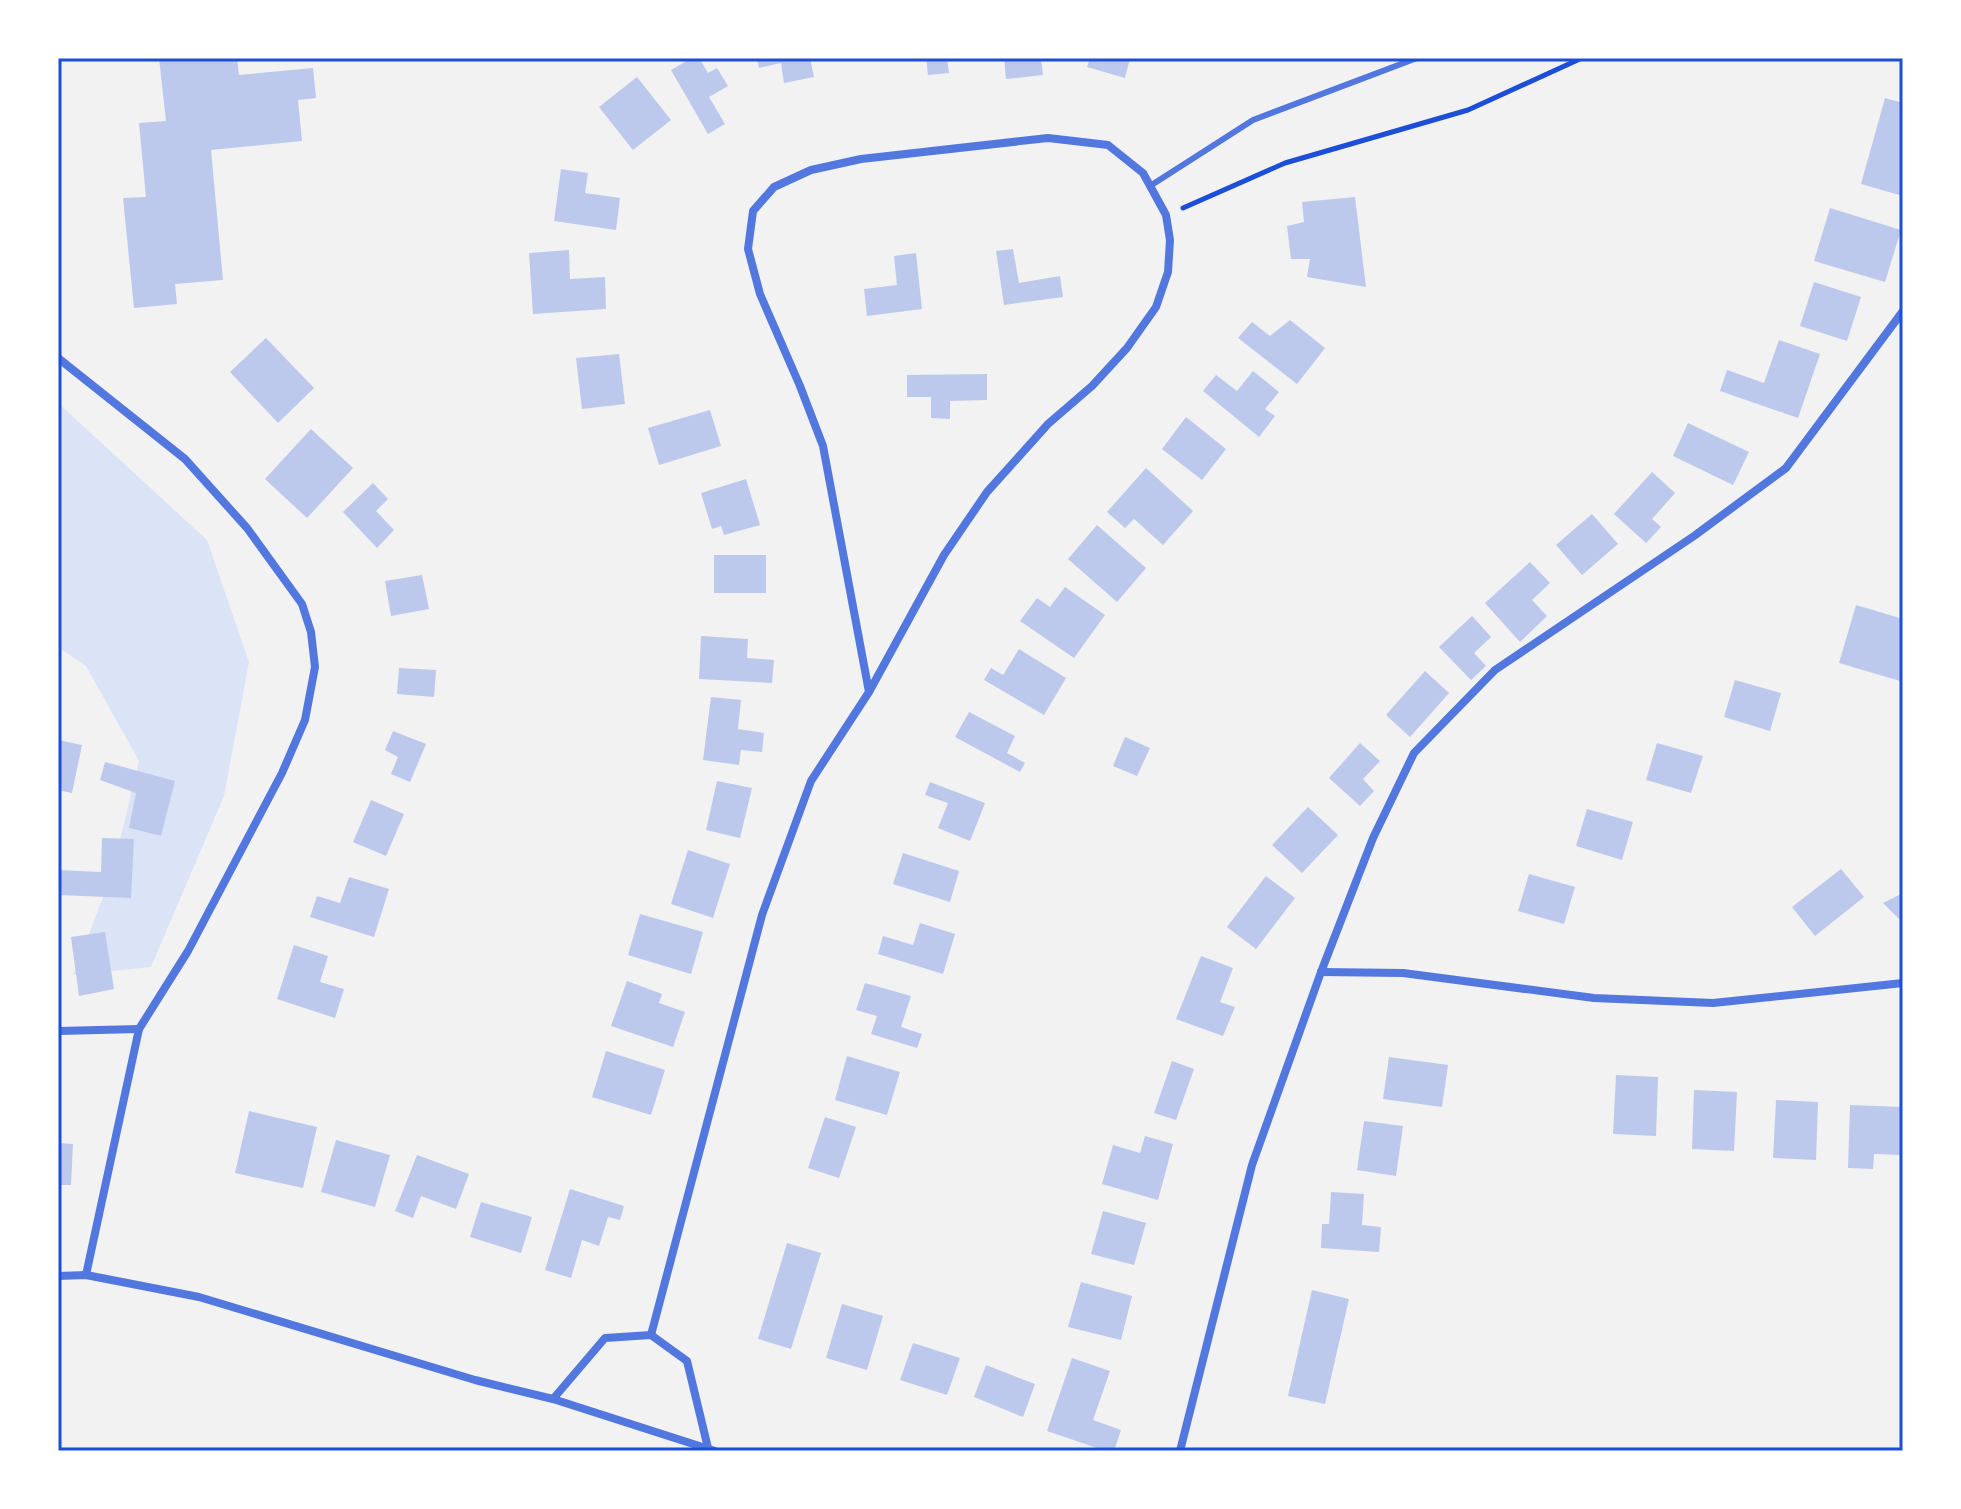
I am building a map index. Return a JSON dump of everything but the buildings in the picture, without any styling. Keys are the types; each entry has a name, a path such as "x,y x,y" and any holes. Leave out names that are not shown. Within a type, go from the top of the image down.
{"street":[{"path":"651,1335 762,915 811,781 869,692 944,555 987,492 1048,424 1092,386 1127,348 1156,307 1168,272 1170,240 1166,215 1143,173 1108,145 1048,138 861,159 811,170 774,187 753,211 748,249 760,294 823,446 869,692"},
{"path":"1180,1451 1252,1165 1373,838 1414,753 1495,670 1694,536 1786,468 1903,311"},
{"path":"58,358 185,459 247,528 302,604 311,632 315,667 305,720 282,773 188,951 139,1029 86,1275"},
{"path":"1321,972 1403,973 1594,998 1713,1003 1903,983"},
{"path":"58,1031 139,1029"},
{"path":"58,1276 86,1275 199,1297 475,1380 553,1399 712,1450"},
{"path":"553,1399 605,1338 651,1335 687,1361 712,1450"}],"lane":[{"path":"1150,186 1253,120 1417,58"}],"path":[{"path":"1166,215 1285,163 1468,110 1582,58"}],"shaded area":[{"path":"58,403 207,540 249,662 224,796 151,967 73,975 111,877 139,761 86,666 58,647"}]}
